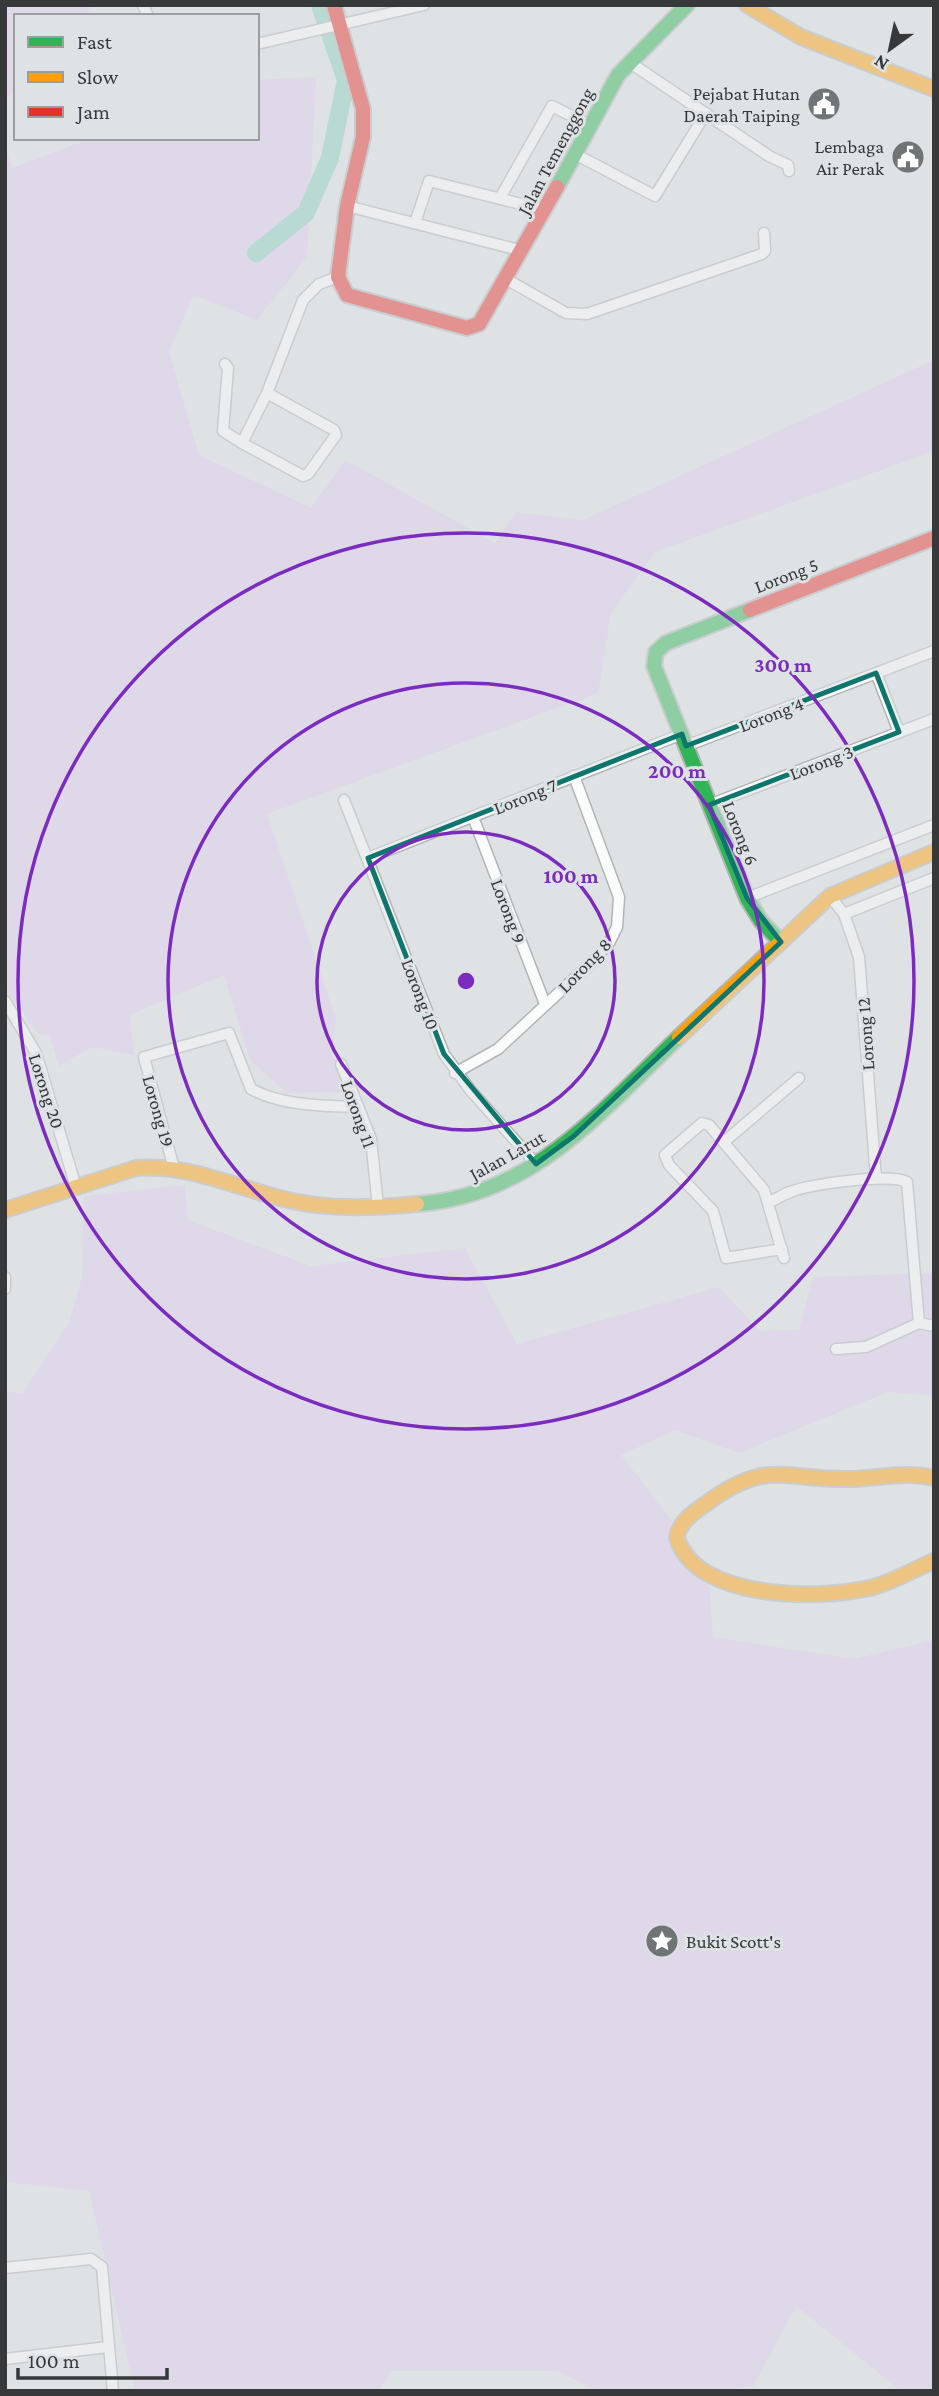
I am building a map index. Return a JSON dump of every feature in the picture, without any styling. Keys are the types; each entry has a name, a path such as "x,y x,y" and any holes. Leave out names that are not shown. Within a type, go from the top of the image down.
{"street":[{"path":"242,443 267,393 303,300 319,284 340,281 346,206 363,137 363,108 342,25 334,5"},
{"path":"259,44 342,25 381,10 424,5"},
{"name":"Jalan Temenggong","path":"340,281 348,295 467,328 479,324 523,251 618,75 687,5"},
{"path":"747,5 802,37 934,89"},
{"path":"629,62 788,165 789,171"},
{"path":"500,198 552,106 559,107 591,126"},
{"path":"575,154 655,196 706,113"},
{"path":"415,223 429,181 545,209"},
{"path":"346,206 523,251"},
{"path":"506,279 566,313 587,314 762,254 765,251 764,233"},
{"path":"225,364 228,369 223,431 303,476 312,470 336,435 327,425 267,393"},
{"name":"Lorong 5","path":"656,652 666,643 934,538"},
{"name":"Lorong 4","path":"684,740 934,651"},
{"name":"Lorong 6","path":"656,652 654,666 747,898 761,921 780,942"},
{"path":"876,673 899,732"},
{"name":"Lorong 3","path":"709,805 934,719"},
{"name":"Lorong 7","path":"368,858 574,776 684,740"},
{"name":"Lorong 8","path":"455,1073 498,1049 609,943 617,927 619,897 574,776"},
{"name":"Lorong 10","path":"344,800 444,1054 455,1073 536,1164"},
{"name":"Lorong 9","path":"473,817 545,1004"},
{"path":"747,898 934,825"},
{"name":"Jalan Larut","path":"5,1210 136,1167 173,1165 305,1205 336,1208 463,1200 485,1192 536,1164 575,1136 830,896 934,852"},
{"path":"844,914 934,878"},
{"name":"Lorong 12","path":"830,896 844,914 859,957 876,1178"},
{"name":"Lorong 20","path":"5,1001 36,1053 76,1186"},
{"name":"Lorong 19","path":"173,1165 144,1057 229,1033 251,1089 278,1100 358,1107"},
{"name":"Lorong 11","path":"341,1064 375,1157 378,1206"},
{"path":"724,1142 799,1078"},
{"path":"702,1123 709,1125 724,1142 755,1177 770,1202 783,1254 726,1258 713,1211 665,1158 702,1123"},
{"path":"770,1202 795,1190 876,1178 898,1177 907,1182 919,1323"},
{"path":"5,1277 5,1289"},
{"path":"836,1349 866,1347 919,1323 934,1326"},
{"path":"934,1478 922,1473 876,1480 760,1475 737,1483 708,1502 680,1524 676,1536 681,1548 701,1569 733,1583 780,1592 861,1590 934,1561"},
{"path":"5,2268 91,2259 102,2267 113,2391"},
{"path":"5,2360 108,2347"}],"highlighted area":[{"path":"876,673 899,732 709,805 747,898 781,942 574,1136 536,1164 444,1054 368,858 682,734 686,746"}],"shaded area":[{"path":"5,5 93,5 85,14 14,14 14,91 5,100"},
{"path":"316,77 307,257 257,320 193,295 169,352 199,455 311,508 345,460 495,543 516,512 583,520 934,360 934,451 655,552 611,613 598,693 267,814 336,1019 332,1052 346,1092 287,1093 250,1060 224,975 130,1015 134,1055 92,1047 59,1066 50,1036 38,1034 5,988 5,145 12,168 87,140 259,140 259,80"},
{"path":"185,1185 188,1220 311,1266 465,1248 517,1344 719,1287 760,1331 799,1329 813,1277 934,1273 934,1396 888,1392 739,1453 675,1430 621,1455 708,1567 713,1637 854,1659 934,1640 934,2391 901,2391 796,2306 753,2386 720,2391 598,2391 557,2371 392,2371 378,2391 135,2391 89,2191 5,2182 5,1391 22,1394 69,1323 82,1278 84,1196"}],"waterway":[{"path":"256,253 306,213 330,158 346,80 320,5"}],"traffic: fast":[{"path":"557,187 618,75 687,5"},
{"path":"750,610 666,643 656,652 654,666 747,898 761,921 781,942"},
{"path":"417,1204 458,1198 496,1185 530,1167 562,1146 592,1121 679,1037"}],"traffic: slow":[{"path":"747,5 801,37 934,89"},
{"path":"679,1037 830,896 934,852"},
{"path":"5,1210 136,1168 194,1173 288,1200 320,1205 369,1207 417,1204"},
{"path":"934,1478 914,1475 853,1479 761,1476 726,1490 704,1505 683,1523 677,1538 689,1558 708,1574 761,1591 791,1594 847,1592 869,1588 894,1580 934,1561"}],"traffic: jam":[{"path":"334,5 363,109 363,137 347,206 338,277 347,295 467,328 479,324 557,187"},
{"path":"750,610 934,538"}],"place":[{"name":"Pejabat Hutan Daerah Taiping","path":"824,104"},
{"name":"Lembaga Air Perak","path":"908,157"},
{"name":"Bukit Scott's","path":"662,1941"}]}
